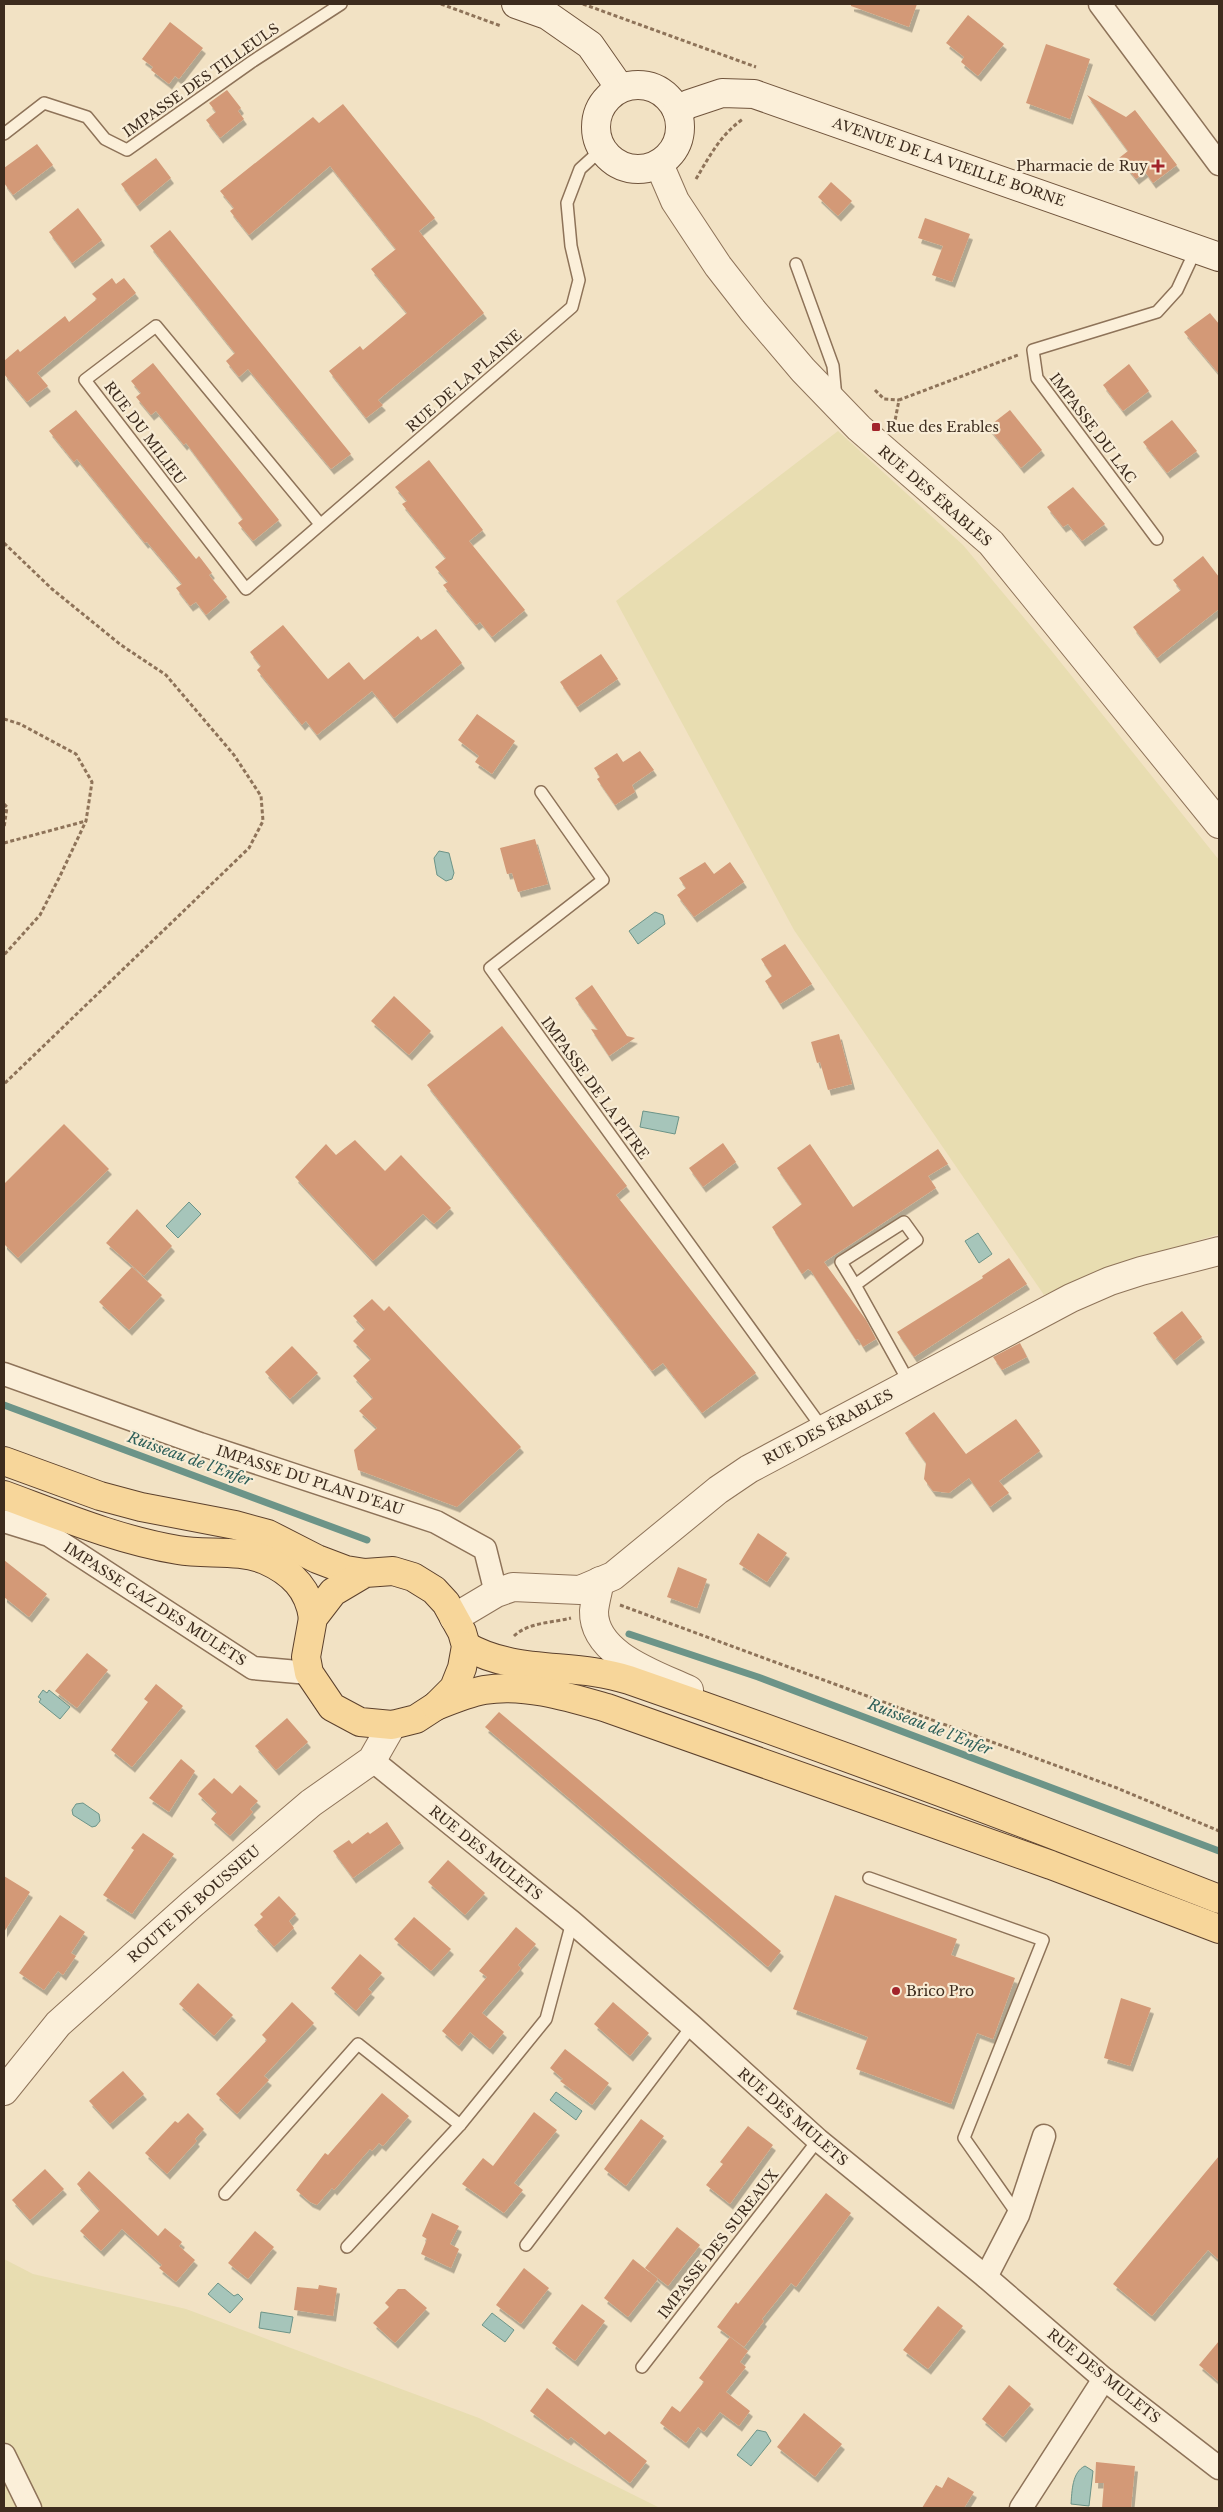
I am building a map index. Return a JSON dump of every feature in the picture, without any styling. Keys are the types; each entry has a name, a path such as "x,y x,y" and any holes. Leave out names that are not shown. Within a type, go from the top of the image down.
{"main road":[{"path":"4,1461 117,1500 268,1534 317,1559 346,1570 365,1573 393,1572 413,1577 434,1590 446,1603 462,1632 466,1646 462,1668 454,1688 436,1706 416,1719 392,1725 360,1722 332,1706 309,1673 306,1657 313,1618 310,1601 286,1572 263,1560 179,1550 136,1541 4,1495"},
{"path":"313,1618 332,1592 365,1573"},
{"path":"466,1646 494,1660 520,1666 568,1668 616,1676 782,1733 1064,1838 1219,1900"},
{"path":"436,1706 485,1690 518,1689 562,1695 580,1700 1042,1862 1219,1928"}],"street":[{"path":"1100,4 1219,164"},
{"path":"513,16 547,14 590,45 620,88"},
{"path":"630,85 652,87 662,93 677,111 680,134 676,146 669,156 659,164 647,169 628,168 610,159 602,150 597,138 595,125 598,112 603,102 620,88 630,85"},
{"name":"AVENUE DE LA VIEILLE BORNE","path":"677,111 689,104 722,92 754,94 1208,253"},
{"name":"RUE DES ÉRABLES","path":"659,164 671,195 718,266 759,319 836,405 991,543 1219,824"},
{"name":"RUE DES ÉRABLES","path":"454,1618 496,1593 522,1587 580,1590 612,1576 710,1496 749,1469 823,1429 1071,1298 1110,1281 1219,1250"},
{"name":"IMPASSE DU PLAN D'EAU","path":"4,1374 200,1444 436,1522 485,1549 496,1593"},
{"name":"IMPASSE GAZ DES MULETS","path":"4,1521 49,1535 253,1668 309,1673"},
{"path":"600,1581 594,1612 601,1639 634,1666 782,1733"},
{"name":"ROUTE DE BOUSSIEU","path":"4,2092 58,2024 192,1904 311,1803 372,1760 392,1725"},
{"name":"RUE DES MULETS","path":"372,1760 572,1922 692,2026 818,2140 986,2277 1104,2379 1219,2468"},
{"path":"986,2277 1018,2215 1044,2136"},
{"path":"1021,2508 1104,2379"},
{"path":"4,2455 30,2508"}],"lane":[{"name":"IMPASSE DES TILLEULS","path":"4,134 44,104 87,117 105,139 128,150 253,61 341,4"},
{"name":"RUE DE LA PLAINE","path":"246,589 572,307 579,280 571,246 567,204 580,168 602,150"},
{"path":"1033,350 1157,312 1208,253"},
{"path":"796,264 833,366 836,405"},
{"name":"RUE DU MILIEU","path":"246,589 85,380 156,326 320,524"},
{"name":"IMPASSE DU LAC","path":"1033,350 1037,378 1157,539"},
{"name":"IMPASSE DE LA PITRE","path":"541,792 603,880 490,968 823,1429"},
{"path":"854,1285 917,1240 904,1222 841,1262 854,1285 910,1384"},
{"path":"869,1878 1043,1940 964,2138 1018,2215"},
{"path":"347,2247 460,2125 546,2020 572,1922"},
{"path":"526,2244 692,2026"},
{"path":"225,2194 358,2044 460,2125"},
{"name":"IMPASSE DES SUREAUX","path":"642,2367 818,2140"}],"path":[{"path":"441,4 513,16"},
{"path":"696,179 710,155 730,128 746,117"},
{"path":"875,390 884,399 899,400 989,364 1033,350"},
{"path":"889,454 899,400"},
{"path":"4,543 52,589 122,645 166,675 234,755 261,796 263,820 249,848 4,1084"},
{"path":"4,719 20,724 76,754 92,782 86,821 40,915 4,955"},
{"path":"4,804 7,807 4,828"},
{"path":"4,843 86,821"},
{"path":"494,1660 504,1645 520,1631 533,1626 622,1605 868,1698 1116,1788 1219,1831"}],"shaded area":[{"path":"838,431 963,545 1050,649 1219,860 1219,1234 1102,1270 1044,1295 794,930 616,601"},
{"path":"4,2259 33,2274 186,2309 479,2418 660,2508 4,2508"}],"water":[{"path":"439,851 449,853 454,873 452,879 446,881 437,875 434,858"},
{"path":"655,912 663,915 665,924 638,944 629,931"},
{"path":"643,1111 679,1117 675,1134 640,1127"},
{"path":"189,1202 201,1214 178,1238 166,1226"},
{"path":"978,1233 992,1254 979,1263 965,1241"},
{"path":"43,1690 47,1693 49,1690 70,1707 60,1719 39,1702 41,1699 38,1697"},
{"path":"83,1803 99,1814 100,1821 96,1826 92,1827 73,1815 72,1810 76,1804"},
{"path":"556,2092 582,2111 576,2120 550,2100"},
{"path":"218,2283 234,2296 238,2294 243,2299 230,2313 208,2294"},
{"path":"261,2312 293,2317 290,2333 259,2328"},
{"path":"492,2313 514,2330 505,2342 482,2325"},
{"path":"757,2430 766,2432 771,2441 751,2466 737,2455"},
{"path":"1085,2466 1093,2471 1089,2506 1071,2504 1075,2477"}],"building":[{"path":"851,4 917,4 909,27 851,6"},
{"path":"968,15 1004,44 978,76 961,62 964,57 946,43"},
{"path":"170,22 203,48 179,79 175,76 169,84 151,70 153,67 142,59"},
{"path":"1046,44 1090,59 1070,119 1026,103"},
{"path":"227,90 241,108 238,111 244,119 220,138 206,120 216,112 209,103"},
{"path":"1087,95 1126,117 1135,110 1177,165 1153,183 1145,172 1136,179 1119,158 1128,151"},
{"path":"343,104 435,218 419,231 484,313 378,400 383,405 366,418 329,371 360,346 363,350 407,313 371,269 396,249 330,166 249,235 230,211 234,208 220,191 313,117 319,123"},
{"path":"37,144 53,165 13,195 4,183 4,168"},
{"path":"156,158 171,178 137,206 121,184"},
{"path":"831,182 852,201 838,216 818,197"},
{"path":"78,208 102,240 72,263 49,232"},
{"path":"925,218 970,234 952,282 932,275 943,246 918,238"},
{"path":"170,230 351,454 331,469 248,369 239,377 226,361 235,353 150,246"},
{"path":"112,278 116,284 124,278 136,293 37,373 48,386 27,402 4,374 4,361 18,349 20,352 65,316 69,322 97,299 92,294"},
{"path":"1210,313 1219,324 1219,374 1184,332"},
{"path":"153,363 279,520 253,541 238,523 243,519 186,443 184,445 156,411 151,415 136,397 141,393 131,381"},
{"path":"1129,364 1149,391 1123,411 1103,385"},
{"path":"76,410 196,559 199,556 212,573 209,575 227,597 206,615 196,602 190,606 176,588 182,584 147,542 145,543 77,459 74,462 49,431"},
{"path":"1010,410 1042,450 1021,468 988,427"},
{"path":"1172,420 1197,451 1167,473 1143,442"},
{"path":"429,460 483,530 469,541 525,610 492,637 480,622 476,625 443,585 448,582 435,567 446,558 402,504 407,501 395,487"},
{"path":"1073,487 1105,524 1082,541 1068,524 1063,527 1047,507"},
{"path":"1203,556 1219,577 1219,609 1157,658 1133,627 1181,590 1173,580"},
{"path":"283,625 328,679 349,662 364,680 418,636 421,640 436,629 462,663 394,718 372,691 317,735 306,721 302,725 257,670 261,666 250,652"},
{"path":"601,654 618,679 577,707 560,682"},
{"path":"477,714 515,741 492,774 475,762 479,756 458,740"},
{"path":"640,751 654,770 632,785 635,792 615,805 597,779 600,777 594,768 617,753 623,762"},
{"path":"535,839 548,884 518,892 512,873 507,874 500,848"},
{"path":"705,862 714,874 730,862 744,882 694,917 677,895 686,888 679,878"},
{"path":"785,944 812,984 780,1004 765,981 772,976 761,959"},
{"path":"592,985 627,1036 635,1038 609,1056 591,1029 598,1030 575,998"},
{"path":"394,996 431,1031 409,1055 371,1021"},
{"path":"502,1026 627,1186 616,1195 756,1373 702,1413 663,1363 652,1371 427,1085"},
{"path":"839,1034 852,1084 828,1090 820,1062 817,1063 811,1042"},
{"path":"64,1124 109,1169 18,1258 4,1244 4,1184"},
{"path":"355,1140 385,1171 401,1155 451,1208 434,1224 423,1214 373,1261 295,1177 326,1144 336,1155"},
{"path":"723,1143 736,1162 703,1187 689,1168"},
{"path":"810,1144 853,1207 938,1149 948,1164 928,1176 936,1188 824,1262 866,1320 876,1339 863,1347 858,1339 856,1340 811,1271 808,1269 802,1274 772,1227 802,1204 777,1168"},
{"path":"137,1209 172,1246 144,1276 106,1243"},
{"path":"1009,1258 1027,1284 914,1357 897,1332 983,1278 982,1276"},
{"path":"132,1267 162,1295 129,1330 99,1302"},
{"path":"372,1299 384,1311 389,1306 521,1447 457,1507 358,1470 354,1450 377,1428 359,1411 373,1398 353,1376 371,1359 353,1341 365,1329 353,1316"},
{"path":"1182,1311 1202,1337 1174,1360 1153,1333"},
{"path":"1020,1343 1027,1357 1002,1370 993,1357"},
{"path":"292,1346 318,1373 290,1399 265,1372"},
{"path":"934,1412 966,1454 1016,1419 1040,1451 999,1481 1009,1493 990,1507 969,1478 949,1493 933,1491 924,1479 926,1463 905,1433"},
{"path":"758,1533 787,1553 767,1582 739,1564"},
{"path":"4,1560 47,1594 29,1617 4,1597"},
{"path":"678,1567 707,1579 697,1608 667,1597"},
{"path":"87,1653 108,1670 77,1708 55,1691"},
{"path":"156,1684 183,1706 132,1767 111,1750 148,1702 144,1699"},
{"path":"499,1712 781,1951 768,1967 485,1727"},
{"path":"287,1718 308,1742 276,1770 255,1746"},
{"path":"181,1759 195,1771 169,1812 149,1798"},
{"path":"214,1778 232,1794 240,1785 258,1801 250,1809 253,1812 230,1836 211,1819 217,1812 198,1794"},
{"path":"387,1822 401,1843 353,1878 333,1851 349,1840 352,1844 368,1832 370,1834"},
{"path":"143,1833 174,1854 132,1914 103,1895 134,1850 131,1848"},
{"path":"448,1860 485,1893 465,1915 428,1882"},
{"path":"4,1876 30,1892 4,1932"},
{"name":"Brico Pro","path":"835,1895 957,1939 951,1955 1015,1978 993,2039 977,2033 951,2104 856,2069 868,2037 793,2009"},
{"path":"279,1896 296,1914 289,1921 294,1928 274,1947 254,1925 263,1917 260,1914"},
{"path":"60,1915 85,1932 71,1953 76,1956 63,1975 58,1971 44,1990 19,1973"},
{"path":"414,1917 451,1949 431,1971 394,1939"},
{"path":"516,1927 536,1944 518,1965 521,1968 482,2013 504,2032 490,2049 470,2032 459,2046 442,2031 487,1977 479,1971"},
{"path":"360,1954 382,1973 368,1989 372,1992 356,2011 331,1988"},
{"path":"198,1983 233,2015 214,2036 179,2004"},
{"path":"1121,1998 1151,2008 1130,2066 1104,2058"},
{"path":"292,2002 314,2023 264,2076 269,2080 237,2114 216,2094 267,2040 262,2035"},
{"path":"613,2002 649,2033 630,2056 594,2024"},
{"path":"565,2049 609,2083 592,2105 560,2081 563,2079 550,2068"},
{"path":"123,2071 144,2094 110,2124 89,2101"},
{"path":"382,2093 409,2116 383,2146 379,2143 372,2151 370,2149 334,2190 332,2188 317,2205 310,2202 296,2190 325,2153 328,2155"},
{"path":"534,2112 557,2130 514,2183 523,2190 504,2213 462,2184 483,2158 493,2166"},
{"path":"188,2113 204,2129 195,2139 197,2141 167,2174 145,2153 175,2121 178,2123"},
{"path":"641,2119 664,2136 626,2186 604,2169"},
{"path":"748,2126 773,2145 730,2204 706,2185 723,2164 720,2162"},
{"path":"1219,2156 1219,2260 1208,2250 1152,2316 1113,2284"},
{"path":"45,2169 64,2189 30,2220 12,2200"},
{"path":"89,2171 158,2236 165,2228 182,2242 179,2246 195,2260 176,2282 159,2268 162,2265 122,2229 101,2251 80,2231 100,2210 77,2184"},
{"path":"826,2193 851,2213 796,2287 791,2283 762,2319 764,2321 744,2347 717,2327 736,2302 738,2304"},
{"path":"432,2213 459,2226 450,2244 459,2249 451,2268 421,2254 427,2239 422,2236"},
{"path":"677,2227 700,2245 668,2286 645,2268"},
{"path":"255,2231 274,2247 248,2279 228,2263"},
{"path":"633,2259 658,2279 628,2317 604,2298"},
{"path":"524,2268 549,2288 521,2324 496,2305"},
{"path":"319,2285 337,2288 333,2316 294,2310 297,2287 318,2289"},
{"path":"398,2289 405,2289 427,2308 395,2343 373,2323 389,2307 385,2303"},
{"path":"582,2304 605,2321 575,2361 552,2343"},
{"path":"938,2306 963,2326 928,2369 903,2350"},
{"path":"730,2337 748,2351 740,2362 746,2367 726,2392 750,2411 739,2426 720,2412 704,2432 698,2427 686,2443 660,2423 672,2406 680,2412 704,2382 699,2378"},
{"path":"1219,2341 1219,2382 1199,2365"},
{"path":"1009,2385 1031,2404 1003,2437 982,2419"},
{"path":"547,2388 605,2435 609,2431 647,2461 630,2483 571,2437 568,2440 530,2411"},
{"path":"804,2413 842,2444 815,2477 777,2447"},
{"path":"1096,2462 1135,2466 1131,2508 1102,2508 1104,2483 1095,2483"},
{"path":"948,2477 974,2492 964,2508 922,2508 936,2485 942,2488"}],"waterway":[{"name":"Ruisseau de l'Enfer","path":"4,1405 367,1540"},
{"name":"Ruisseau de l'Enfer","path":"629,1634 758,1677 1219,1851"}],"place":[{"name":"Pharmacie de Ruy","path":"1158,166"},
{"name":"Rue des Erables","path":"876,427"},
{"name":"Brico Pro","path":"896,1991"}]}
